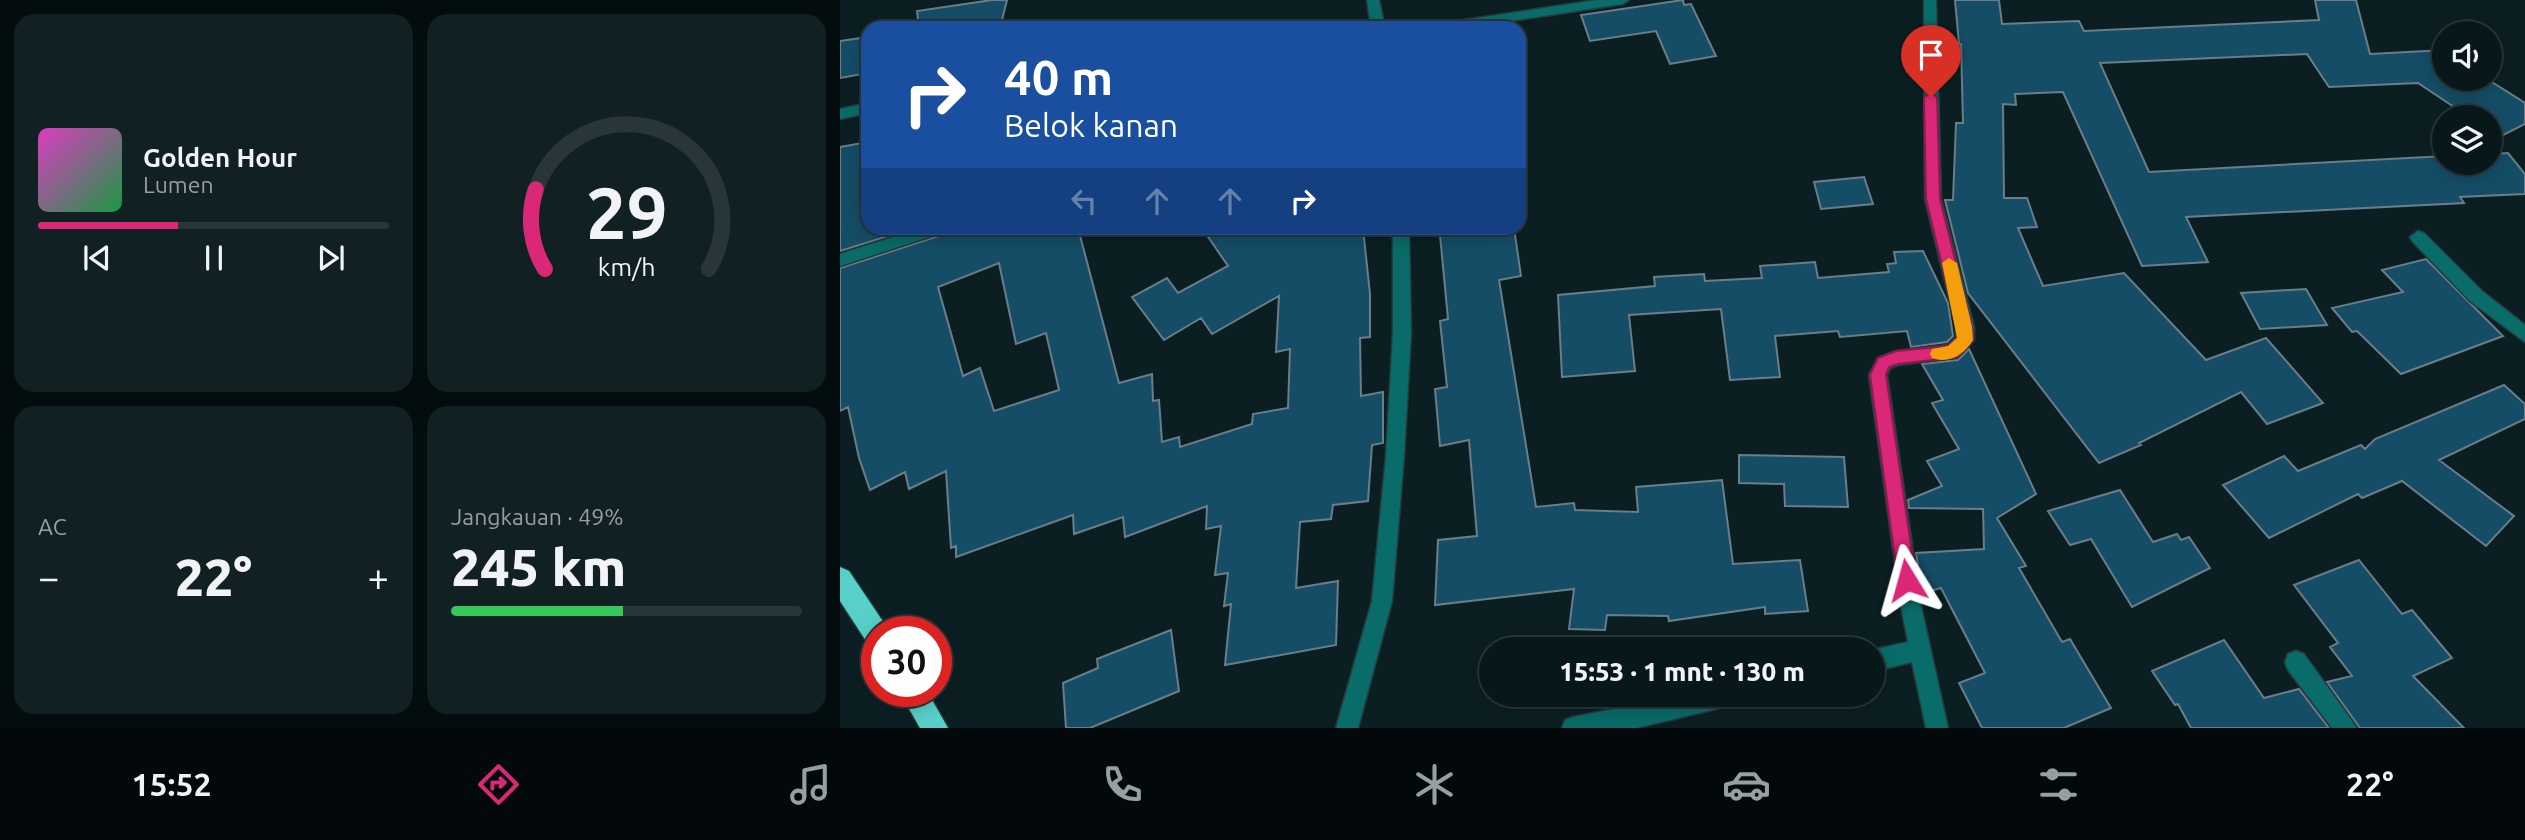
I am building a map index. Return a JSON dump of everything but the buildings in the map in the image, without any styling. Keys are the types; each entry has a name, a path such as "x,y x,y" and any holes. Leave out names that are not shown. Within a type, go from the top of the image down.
{"highway":[{"path":"840,579 864,616"},
{"path":"922,707 935,728"}],"street":[{"path":"1373,0 1377,21"},
{"path":"1484,21 1623,0"},
{"path":"1930,0 1933,199 1965,327 1965,340 1952,352 1896,358 1884,363 1878,375 1909,592 1937,728"},
{"path":"840,114 861,110"},
{"path":"840,260 917,235"},
{"path":"1348,728 1382,601 1395,456 1402,333 1401,235"},
{"path":"2418,237 2476,296 2525,335"},
{"path":"1885,658 1920,650"},
{"path":"2296,662 2346,728"},
{"path":"1573,728 1678,707"}],"slow traffic":[{"path":"1937,354 1952,352 1965,340 1965,327 1949,263"}],"route":[{"path":"1907,580 1878,375 1884,363 1896,358 1952,352 1965,340 1965,327 1933,199 1931,97"}]}
